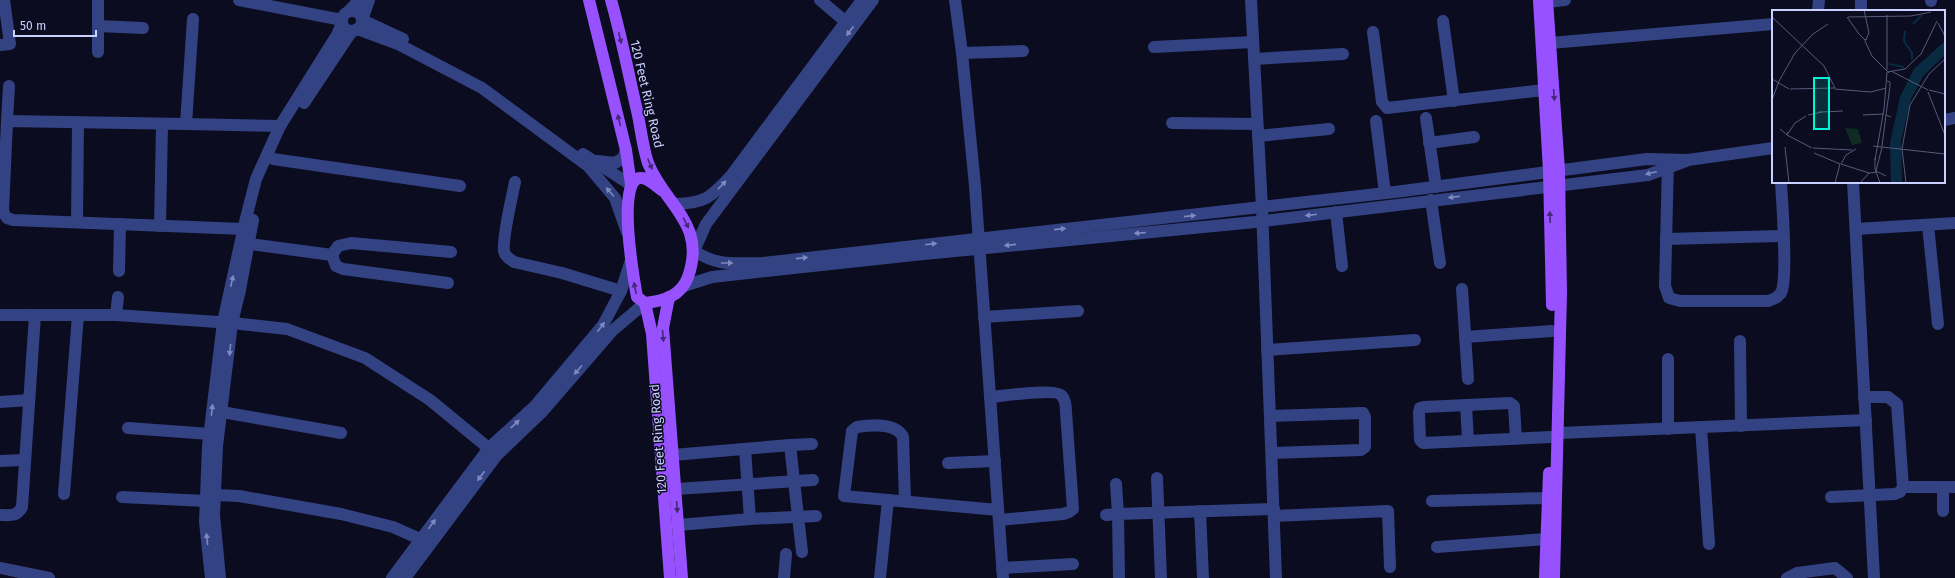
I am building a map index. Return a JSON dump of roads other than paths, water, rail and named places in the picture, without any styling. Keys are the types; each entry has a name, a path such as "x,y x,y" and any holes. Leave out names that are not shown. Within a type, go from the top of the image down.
{"main road":[{"path":"589,0 626,150 631,185"},
{"name":"120 Feet Ring Road","path":"611,0 648,162 663,191"},
{"path":"1544,0 1550,43 1554,171 1552,331 1554,578"},
{"path":"1544,0 1544,90 1554,171"},
{"path":"631,185 635,179 641,177 650,181 663,191 675,204 688,225 694,251 690,270 684,286 676,294 669,298 658,302 644,303"},
{"name":"120 Feet Ring Road","path":"631,185 627,214 631,260 637,297 644,303 652,334 670,578"},
{"path":"1544,578 1548,498 1554,435 1561,293 1554,185"},
{"name":"120 Feet Ring Road","path":"669,298 663,328 682,578"}],"street":[{"path":"0,45 10,44 4,0"},
{"path":"98,0 98,52"},
{"path":"239,0 345,13 354,11 361,16 357,27"},
{"path":"220,578 214,515 210,498 210,434 227,323 244,229 256,179 280,126 337,35 345,13 359,0"},
{"path":"211,578 205,522 210,498 222,412 227,323 250,244 253,220 263,182 286,131 357,27 369,0"},
{"path":"820,0 846,22"},
{"path":"675,204 694,204 710,197 730,177 862,0"},
{"path":"853,258 763,263 720,263 709,260 694,251 706,224 873,0"},
{"path":"955,0 962,53 979,243 1003,573 1073,564"},
{"path":"1251,0 1262,208 1276,578"},
{"path":"1544,0 1566,0"},
{"path":"1818,10 1819,0"},
{"path":"345,13 344,27 357,27 403,39 485,82 592,160 631,185"},
{"path":"186,124 193,19"},
{"path":"1443,21 1454,101"},
{"path":"1550,43 1772,24"},
{"path":"98,26 143,28"},
{"path":"357,27 400,45 482,88 588,166 616,198 630,240"},
{"path":"1374,32 1382,102 1386,108 1544,90"},
{"path":"1154,47 1253,42"},
{"path":"962,53 1023,51"},
{"path":"1254,59 1343,54"},
{"path":"9,86 3,212 7,218 13,220 244,229"},
{"path":"1426,118 1436,187"},
{"path":"1945,120 1955,118"},
{"path":"1376,120 1392,197"},
{"path":"8,121 280,126"},
{"path":"77,222 78,122"},
{"path":"1172,123 1257,124"},
{"path":"160,226 162,124"},
{"path":"1258,136 1329,129"},
{"path":"1429,143 1474,137"},
{"path":"1172,224 1262,208 1392,197 1431,200 1648,175 1668,164 1772,148"},
{"path":"592,160 615,163 622,158 626,150"},
{"path":"273,159 460,186"},
{"path":"684,286 712,277 979,243 1172,224 1262,221 1336,212 1436,187 1647,159 1668,164"},
{"path":"1668,164 1666,286 1669,298 1680,301 1768,301 1776,298 1782,292 1784,273 1782,183"},
{"path":"515,182 505,240 504,251 507,258 514,262 562,273 621,291"},
{"path":"1853,183 1874,578"},
{"path":"1431,200 1440,263"},
{"path":"1336,212 1342,266"},
{"path":"1856,229 1955,223"},
{"path":"119,271 120,224"},
{"path":"1928,225 1938,324"},
{"path":"1666,239 1783,236"},
{"path":"332,255 338,246 350,242 451,252"},
{"path":"250,244 332,255"},
{"path":"332,255 336,266 343,269 448,282"},
{"path":"392,578 420,539 493,451 604,325 621,291 631,260"},
{"path":"1462,289 1468,379"},
{"path":"116,315 118,298"},
{"path":"405,578 493,451 541,413 612,331 644,303"},
{"path":"984,317 1078,311"},
{"path":"0,315 116,315 287,329 365,358 430,400 493,451"},
{"path":"0,515 15,515 19,513 22,507 35,315"},
{"path":"64,494 78,315"},
{"path":"1465,337 1552,331"},
{"path":"1267,350 1415,340"},
{"path":"1740,341 1741,426"},
{"path":"1668,359 1668,429"},
{"path":"905,502 903,437 900,431 892,427 857,426 852,431 844,496 905,502 999,515 1063,514 1072,509 1066,403 1063,397 1059,394 1046,393 990,397"},
{"path":"1831,498 1895,494 1900,492 1903,487 1897,404 1888,398 1864,397"},
{"path":"0,402 29,400"},
{"path":"1516,438 1513,404 1420,408 1420,440 1423,443 1468,441 1701,427 1866,420"},
{"path":"1466,405 1468,441"},
{"path":"222,412 340,433"},
{"path":"1270,416 1363,413 1365,418 1365,447 1361,450 1272,453"},
{"path":"1701,427 1709,544"},
{"path":"128,428 210,434"},
{"path":"673,455 812,444"},
{"path":"790,445 802,552"},
{"path":"745,449 750,519"},
{"path":"0,461 24,460"},
{"path":"948,463 995,462"},
{"path":"1157,478 1161,578"},
{"path":"676,489 813,480"},
{"path":"1116,484 1112,514 1119,577"},
{"path":"1903,487 1949,487 1943,511"},
{"path":"122,497 210,498 239,496 341,514 393,527 420,539"},
{"path":"1432,502 1548,498"},
{"path":"880,578 888,500"},
{"path":"1200,511 1203,578"},
{"path":"1112,514 1200,511 1388,511 1390,567"},
{"path":"678,525 750,519 816,516"},
{"path":"1437,547 1546,539"},
{"path":"784,578 786,554"},
{"path":"0,568 49,578"},
{"path":"1787,578 1797,573 1835,568 1847,578"}]}
